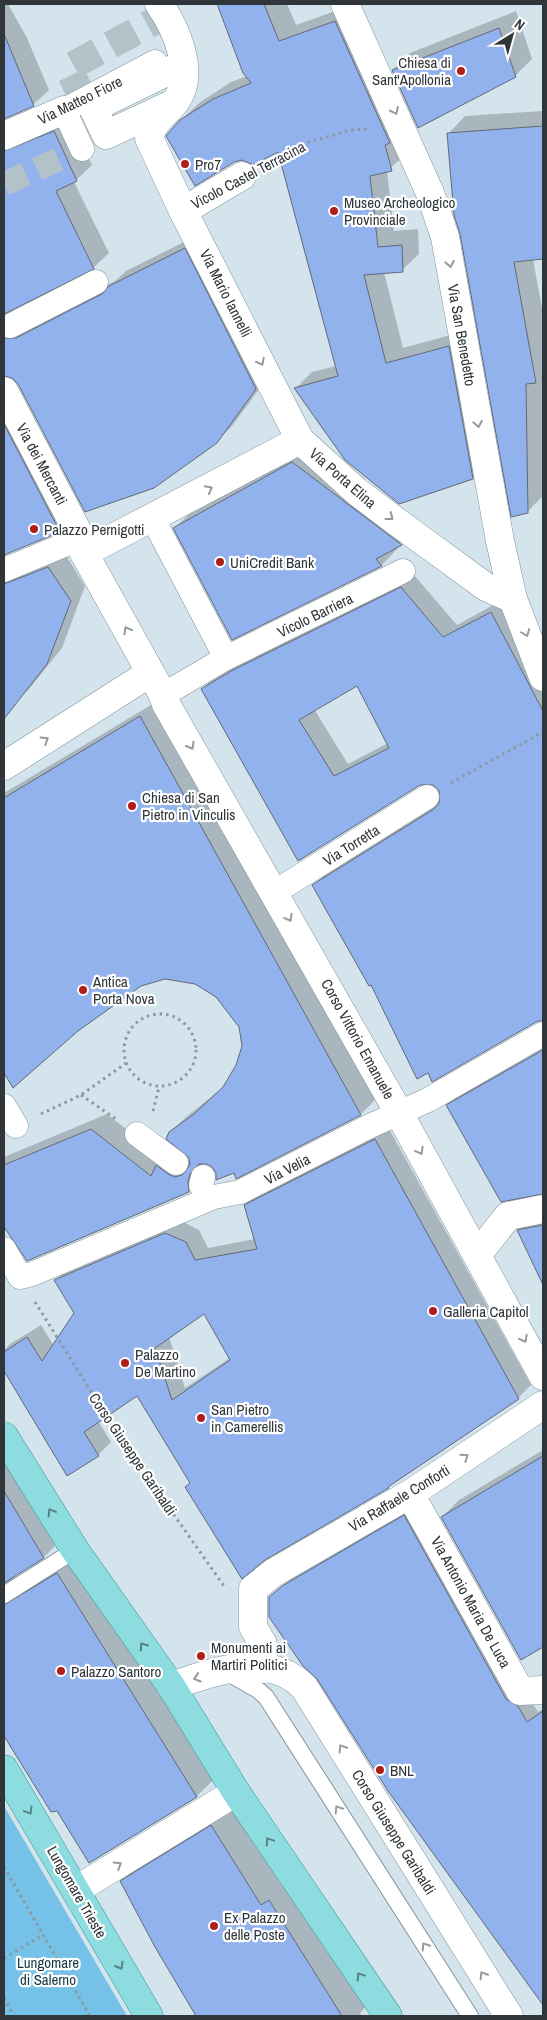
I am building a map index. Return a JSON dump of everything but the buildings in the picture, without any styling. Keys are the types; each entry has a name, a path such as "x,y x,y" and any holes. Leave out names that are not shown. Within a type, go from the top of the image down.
{"main road":[{"path":"4,1436 75,1550 171,1686 236,1792 388,2016"},
{"name":"Lungomare Trieste","path":"4,1769 149,2016"}],"street":[{"path":"159,4 174,28 181,48 183,64 182,87 175,102 106,135 93,108 183,64"},
{"name":"Via San Benedetto","path":"345,4 402,127 430,193 445,237 500,541 513,599 543,677"},
{"name":"Via Matteo Fiore","path":"4,136 64,110 155,62"},
{"name":"Via Mario Iannelli","path":"175,102 150,133 149,138 152,147 300,440"},
{"path":"64,110 78,150"},
{"name":"Vicolo Castel Terracina","path":"183,211 242,176"},
{"path":"10,326 96,282"},
{"name":"Via dei Mercanti","path":"4,390 83,546 160,690"},
{"name":"Via Porta Elina","path":"83,546 160,515 300,440 356,492 486,587 513,599"},
{"path":"160,515 226,658"},
{"path":"4,570 83,546"},
{"name":"Vicolo Barriera","path":"160,690 403,571"},
{"path":"4,766 160,690"},
{"name":"Corso Vittorio Emanuele","path":"160,690 478,1254 543,1376"},
{"name":"Via Torretta","path":"275,892 427,797"},
{"name":"Via Velia","path":"20,1277 32,1274 203,1187 240,1192 428,1100 543,1034"},
{"path":"137,1134 176,1163"},
{"path":"478,1254 508,1216 543,1209"},
{"path":"4,1249 20,1277"},
{"name":"Via Raffaele Conforti","path":"264,1669 263,1644 253,1627 253,1589 273,1573 410,1494 543,1405"},
{"name":"Via Antonio Maria De Luca","path":"410,1494 520,1691 543,1690"},
{"name":"Corso Giuseppe Garibaldi","path":"171,1686 223,1670 249,1665 264,1669 282,1670 293,1676 304,1687 509,2016"},
{"path":"76,1890 236,1792"}],"lane":[{"path":"4,1595 75,1550"},
{"path":"223,1670 258,1690 266,1697 470,2016"}],"path":[{"name":"Vicolo Castel Terracina","path":"242,176 300,145 351,130 402,127"},
{"path":"427,797 543,732"},
{"path":"164,1014 180,1019 194,1038 195,1061 190,1071 182,1080 171,1085 159,1087 139,1080 126,1063 123,1052 124,1041 136,1021 147,1015 164,1014"},
{"path":"10,1116 81,1095 126,1063"},
{"path":"81,1095 137,1134"},
{"name":"Corso Giuseppe Garibaldi","path":"20,1277 122,1441 224,1587"},
{"path":"4,1867 90,2016"},
{"path":"4,1958 43,1935"},
{"path":"4,1998 14,2016"}],"green space":[{"name":"Lungomare di Salerno","path":"4,1806 127,2016 4,2016"}],"tunnel":[{"path":"84,100 68,68 166,15"},
{"path":"4,184 66,156"}],"place":[{"name":"Chiesa di Sant'Apollonia","path":"461,71"},
{"name":"Pro7","path":"185,164"},
{"name":"Museo Archeologico Provinciale","path":"334,211"},
{"name":"Palazzo Pernigotti","path":"34,529"},
{"name":"UniCredit Bank","path":"220,562"},
{"name":"Chiesa di San Pietro in Vinculis","path":"132,806"},
{"name":"Antica Porta Nova","path":"83,990"},
{"name":"Galleria Capitol","path":"433,1311"},
{"name":"Palazzo De Martino","path":"125,1363"},
{"name":"San Pietro in Camerellis","path":"201,1418"},
{"name":"Monumenti ai Martiri Politici","path":"201,1656"},
{"name":"Palazzo Santoro","path":"61,1671"},
{"name":"BNL","path":"380,1770"},
{"name":"Ex Palazzo delle Poste","path":"214,1926"}]}
